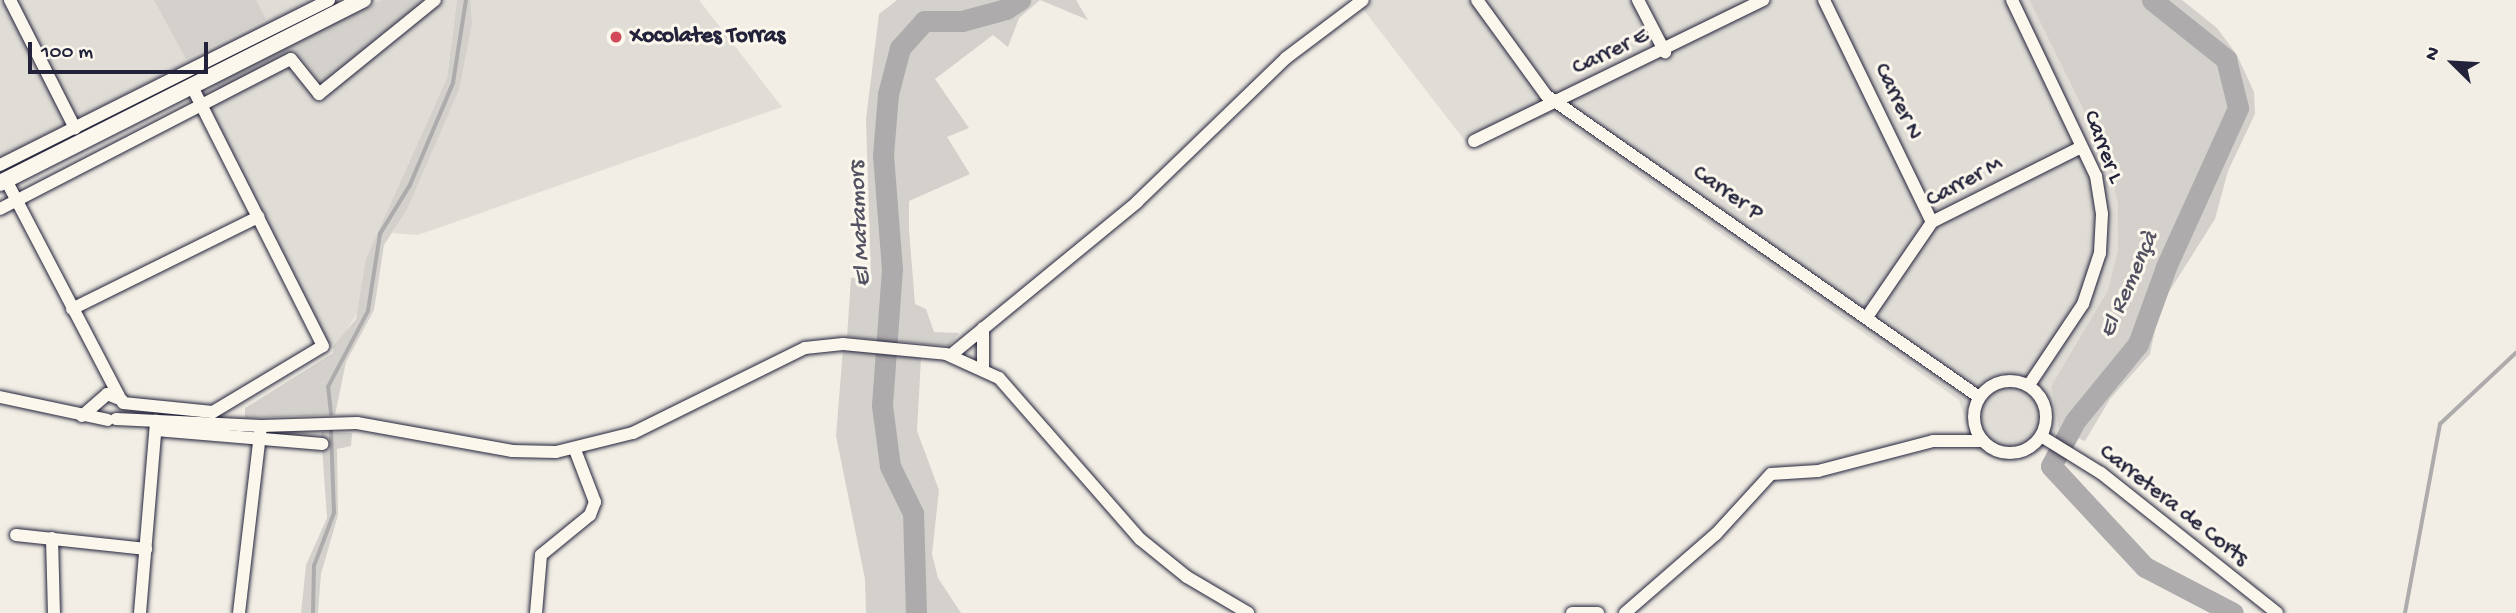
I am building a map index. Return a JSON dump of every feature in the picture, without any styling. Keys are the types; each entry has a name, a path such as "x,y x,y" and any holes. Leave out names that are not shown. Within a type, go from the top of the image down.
{"main road":[{"path":"2,176 192,87 363,0"}],"street":[{"path":"10,0 75,128"},
{"path":"153,424 122,402 2,176 75,128 329,0"},
{"path":"0,209 291,59 319,94 435,0"},
{"name":"Carrer P","path":"1477,0 1556,102 1979,397"},
{"path":"1638,0 1665,52"},
{"name":"Carrer E","path":"1474,141 1665,52 1763,0"},
{"name":"Carrer N","path":"1824,0 1932,222"},
{"name":"Carrer L","path":"2012,0 2096,176 2102,214 2100,253 2083,304 2029,386"},
{"path":"951,355 1137,202 1278,65 1361,2"},
{"path":"82,416 99,402 213,412 323,346 192,87"},
{"name":"Carrer M","path":"1867,317 1932,222 2081,147"},
{"path":"72,309 258,217"},
{"path":"983,328 983,369"},
{"path":"261,433 314,423 397,426 512,451 575,450 633,433 797,350 843,344 937,352 983,369 1017,397 1140,539 1187,577 1248,613"},
{"path":"100,363 99,402 112,419"},
{"path":"1625,613 1716,534 1771,474 1818,471 1933,441 1983,441 2006,453 2019,452 2040,436 2045,408 2029,386 2002,381 1979,397 1974,419 1983,441"},
{"path":"0,397 82,416 261,433 322,444"},
{"path":"112,419 122,402"},
{"path":"140,613 153,424"},
{"path":"239,613 261,433"},
{"name":"Carretera de Corts","path":"2040,436 2081,459 2277,613"},
{"path":"537,613 541,555 590,515 595,502 575,450"},
{"path":"16,535 146,549"},
{"path":"52,538 54,613"},
{"path":"1572,613 1598,613"}],"shaded area":[{"path":"0,0 457,0 447,78 366,258 363,304 335,349 323,346 192,87 0,183"},
{"path":"154,0 256,0 266,19 186,59"},
{"path":"382,0 426,0 322,84 296,51 219,90 215,84"},
{"path":"457,0 470,0 472,23 459,90 407,209 384,245 374,310 346,362 335,415 245,418 245,408 333,353 334,345 356,319 366,258 447,78"},
{"path":"470,0 699,0 782,107 418,235 392,233 459,90"},
{"path":"897,0 1040,0 1019,18 1008,47 993,35 935,79 969,128 947,137 970,174 909,201 909,230 915,304 926,309 934,332 959,333 949,346 847,337 851,278 871,276 866,119 879,14"},
{"path":"1040,0 1076,0 1088,20"},
{"path":"1356,0 2029,0 2106,155 2118,204 2118,250 2108,290 2051,386 2059,431 2040,452 2004,462 1976,451 1959,400 1551,114 1469,146"},
{"path":"2029,0 2182,0 2217,28 2237,55 2254,92 2255,114 2228,171 2215,219 2160,306 2150,354 2110,399 2085,441 2059,431 2051,386 2108,290 2118,250 2118,204 2106,155"},
{"path":"843,349 921,358 917,431 939,490 932,554 938,578 961,613 866,613 865,579 836,436"},
{"path":"321,432 352,433 351,446 337,449 338,515 321,574 318,613 301,613 306,565 327,518"}],"waterway":[{"path":"331,414 328,387 368,311 380,234 410,185 453,83 466,0"},
{"name":"El Matamors","path":"916,613 913,513 890,466 882,405 892,269 883,155 888,94 900,48 924,21 962,21 1006,9 1020,0"},
{"name":"El Remençà","path":"2152,0 2226,59 2238,108 2166,267 2138,344 2075,421 2051,466 2145,567 2233,613"},
{"path":"2405,613 2440,424 2516,353"},
{"path":"313,613 314,566 334,513 331,430"}],"place":[{"name":"Xocolates Torras","path":"616,37"}]}
